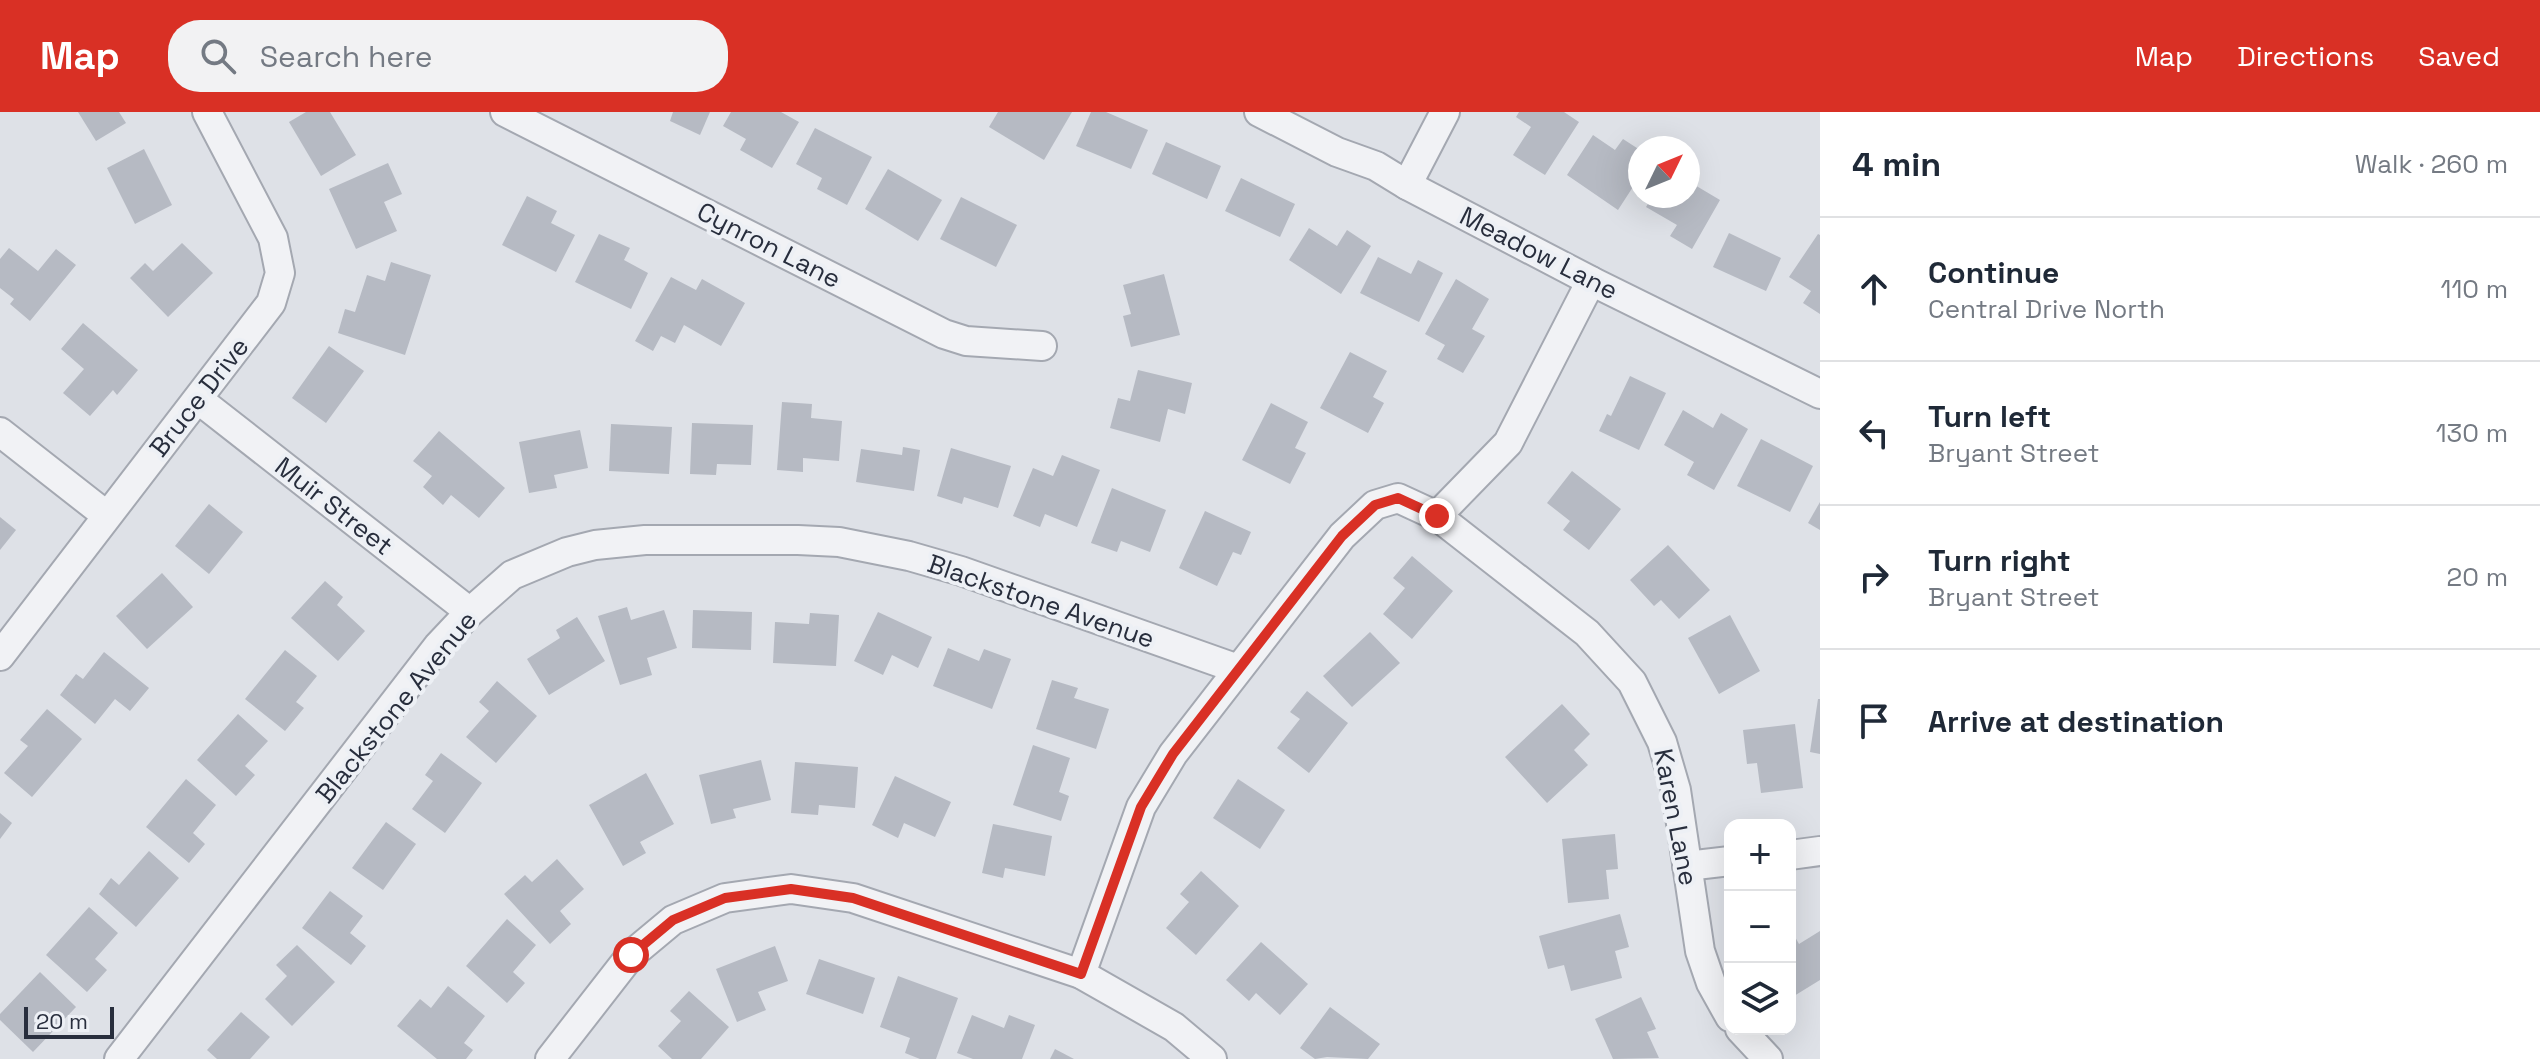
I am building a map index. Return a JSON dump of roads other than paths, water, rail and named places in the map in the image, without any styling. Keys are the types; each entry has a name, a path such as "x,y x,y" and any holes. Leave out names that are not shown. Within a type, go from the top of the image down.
{"street":[{"name":"Bruce Drive","path":"0,656 271,303 280,273 273,238 207,112"},
{"name":"Cynron Lane","path":"505,112 944,334 966,341 1042,346"},
{"name":"Meadow Lane","path":"1259,112 1337,152 1376,166 1591,281 1820,394"},
{"path":"1407,185 1445,112"},
{"path":"1437,516 1508,443 1591,281"},
{"name":"Muir Street","path":"199,400 470,612"},
{"path":"0,432 106,515"},
{"name":"Karen Lane","path":"1081,974 1141,807 1173,754 1342,536 1375,505 1398,498 1437,516 1587,633 1632,682 1662,742 1676,790 1700,951 1711,983 1724,1006"},
{"name":"Blackstone Avenue","path":"119,1059 438,646 512,575 542,560 595,545 645,540 839,542 909,556 961,571 1238,669"},
{"path":"1796,854 1820,851"},
{"path":"1687,866 1724,862"},
{"path":"550,1059 631,955 673,920 725,898 791,889 853,898 1081,974 1174,1027 1212,1059"},
{"path":"1746,1035 1768,1059"}]}
